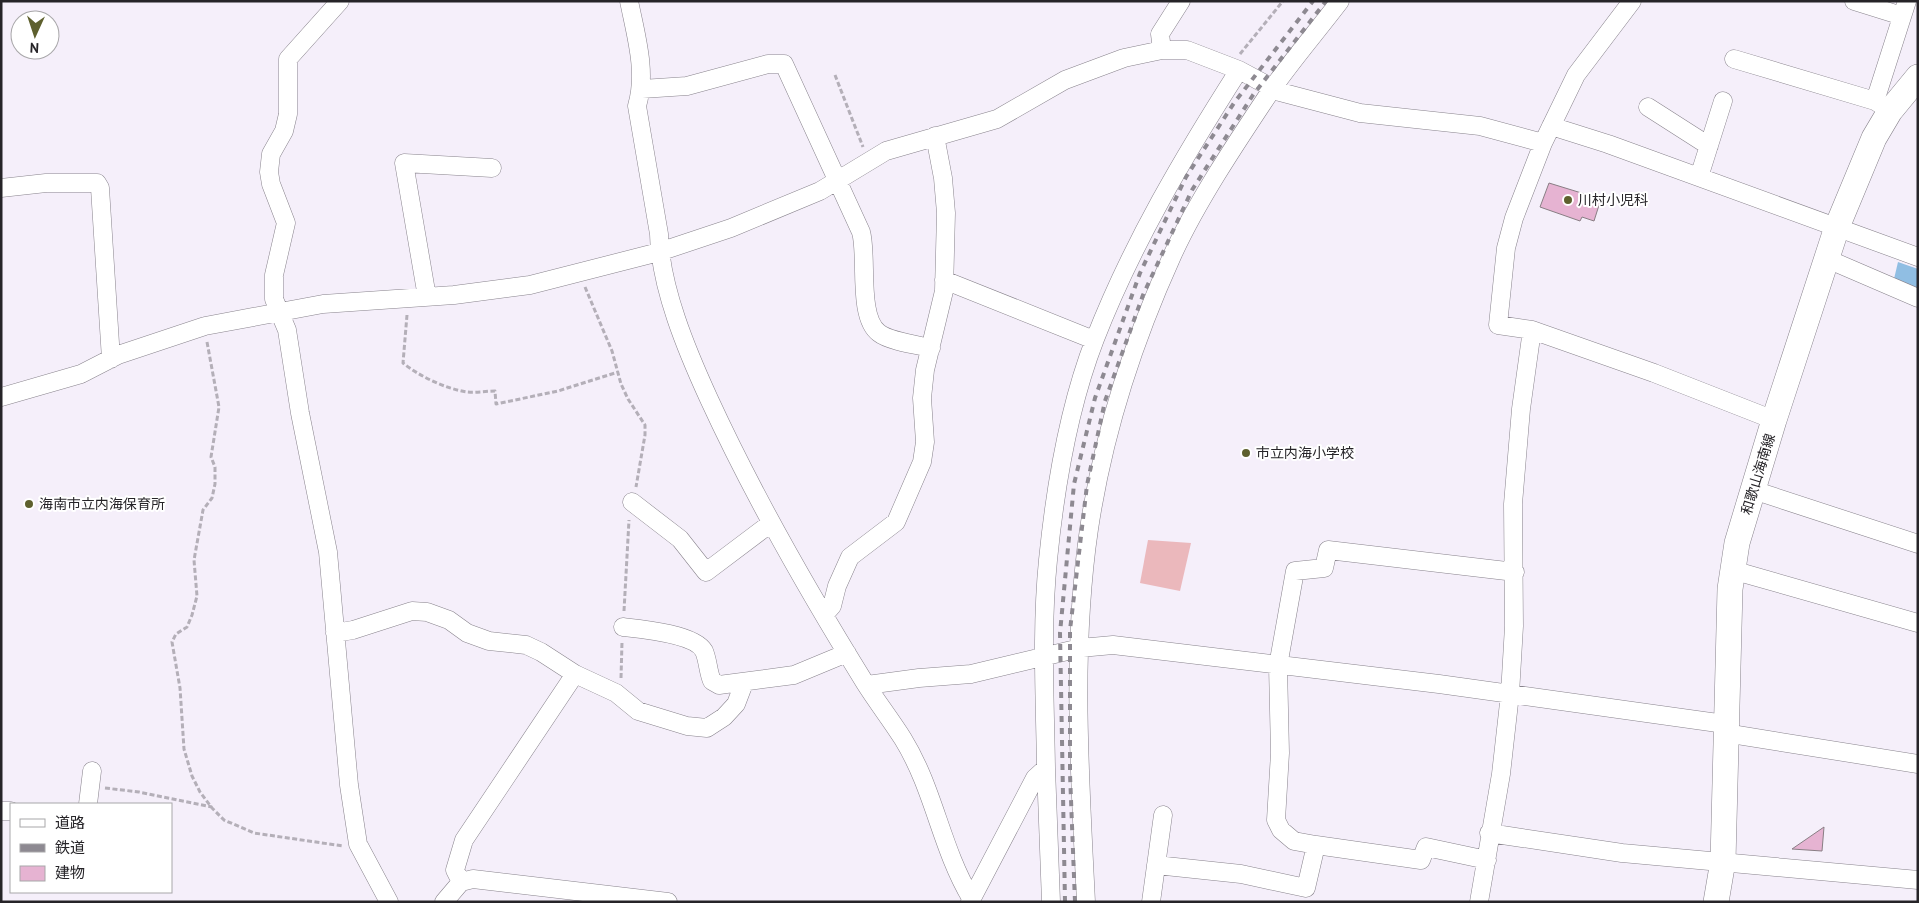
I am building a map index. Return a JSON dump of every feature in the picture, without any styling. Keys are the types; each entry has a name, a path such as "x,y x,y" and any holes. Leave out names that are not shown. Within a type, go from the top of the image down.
{"main road":[{"name":"和歌山海南線","path":"1716,902 1723,861 1730,589 1737,543 1826,258 1874,138 1882,106 1918,77"}],"street":[{"path":"340,1 288,60 288,114 284,131 271,154 269,172 271,184 286,223 274,275 274,300 288,330 300,413 328,552 349,785 358,844 390,902"},
{"path":"629,1 640,60 642,88 637,106 659,234 659,252 683,340 727,438 771,522 866,685 904,740 927,786 958,877 970,900"},
{"path":"1162,50 1160,34 1181,1"},
{"path":"1086,902 1079,753 1080,648 1089,528 1105,449 1132,355 1173,254 1218,174 1273,88 1340,1"},
{"path":"1632,1 1576,75 1551,126 1514,218 1506,248 1498,325 1532,330 1774,420"},
{"path":"1734,59 1882,106 1904,9 1854,1"},
{"path":"1,397 81,374 111,359 205,326 323,304 427,297 530,285 581,274 659,252 731,228 820,191 886,151 996,119 1064,80 1124,58 1162,50 1187,50 1235,68 1273,88 1360,114 1480,126 1544,143"},
{"path":"642,88 687,86 768,64 784,64 864,242 866,303 873,327 878,333 889,338 931,348"},
{"path":"1051,902 1044,658 1048,560 1058,491 1077,399 1094,340 1146,228 1235,68"},
{"path":"1699,177 1722,102"},
{"path":"1648,107 1709,146"},
{"path":"1551,126 1608,144 1918,257"},
{"path":"824,615 832,606 836,586 850,557 896,522 922,462 925,442 922,398 925,370 944,280 946,213 943,178 935,136"},
{"path":"427,297 404,163 492,168"},
{"path":"1,188 46,184 97,183 100,188 111,359"},
{"path":"1826,258 1918,298"},
{"path":"944,280 1094,340"},
{"path":"1479,902 1487,860 1489,833 1501,774 1510,694 1514,572 1513,504 1521,408 1532,330"},
{"path":"1753,490 1918,544"},
{"path":"632,502 680,539 706,572 771,522"},
{"path":"1487,860 1426,847 1421,860 1316,845 1294,841 1281,830 1276,820 1280,753 1278,666 1295,571 1324,568 1328,550 1514,572"},
{"path":"1732,570 1917,621"},
{"path":"335,632 353,630 412,611 428,612 449,620 467,633 489,641 526,645 541,652 575,674 620,696 638,711 687,726 707,728 724,716 736,704 744,683"},
{"path":"623,627 661,632 695,642 704,652 711,678 715,684 744,683 794,675 847,653"},
{"path":"866,685 971,674 1080,648 1113,645 1510,694 1725,728 1918,764"},
{"path":"461,882 455,870 464,840 575,674"},
{"path":"970,900 1035,778 1046,768"},
{"path":"1152,902 1163,815"},
{"path":"1489,833 1622,853 1918,880"},
{"path":"1156,865 1241,874 1306,888 1316,845"},
{"path":"444,902 461,882 473,879 668,902"}],"path":[{"path":"1235,68 1284,1"},
{"path":"835,75 868,162"},
{"path":"581,274 589,302 612,351 628,399 645,425 638,478 628,522 620,696"},
{"path":"408,298 403,363 411,370 453,388 468,392 495,391 496,404 558,391 618,372"},
{"path":"205,326 219,407 211,457 215,467 215,484 212,498 204,510 194,560 197,596 192,615 188,627 176,634 172,642 180,688 184,749 192,776 200,792 224,820 254,833 361,849"},
{"path":"90,788 140,792 212,808"}],"shaded area":[{"path":"1148,540 1191,543 1180,591 1140,583"}],"water":[{"path":"1898,262 1918,269 1918,290 1894,279"}],"building":[{"name":"川村小児科","path":"1549,183 1588,195 1587,198 1600,202 1594,221 1582,217 1580,221 1540,207"},
{"path":"1824,827 1822,851 1792,849"}],"railway":[{"path":"1065,902 1060,633 1074,484 1095,398 1140,273 1186,177 1234,103 1313,1"},
{"path":"1075,902 1070,774 1070,630 1087,485 1105,401 1143,295 1192,190 1253,95 1326,1"}],"place":[{"name":"川村小児科","path":"1568,200"},
{"name":"市立内海小学校","path":"1246,453"},
{"name":"海南市立内海保育所","path":"29,504"}]}
